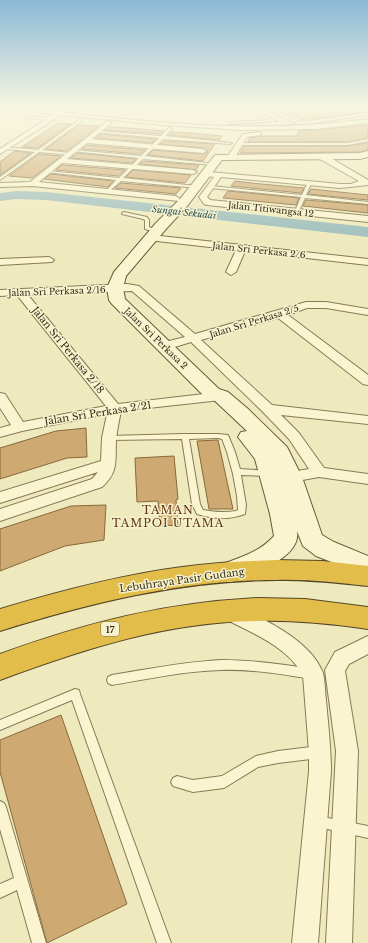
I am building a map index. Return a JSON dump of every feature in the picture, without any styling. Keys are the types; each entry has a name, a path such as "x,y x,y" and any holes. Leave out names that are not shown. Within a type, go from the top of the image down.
{"highway":[{"name":"Lebuhraya Pasir Gudang","path":"0,620 31,610 107,590 192,576 247,571 307,569 368,576"},
{"name":"17","path":"0,667 32,654 108,630 184,616 226,611 295,610 368,618"}],"street":[{"path":"114,288 119,276 153,234 170,216 180,201 196,187 225,151"},
{"path":"231,157 235,151"},
{"path":"32,184 72,152"},
{"path":"217,161 231,157 368,154"},
{"path":"321,156 367,183"},
{"path":"61,161 193,172"},
{"path":"206,174 346,187 367,183"},
{"name":"Jalan Titiwangsa 12","path":"219,175 203,197 206,202 368,219"},
{"path":"0,185 32,184 108,191 180,201"},
{"name":"Jalan Sri Perkasa 2/6","path":"153,234 242,248 368,262"},
{"path":"231,272 242,248"},
{"path":"0,262 49,260"},
{"name":"Jalan Sri Perkasa 2","path":"114,288 117,300 215,395 280,475 312,540 325,549 368,566"},
{"name":"Jalan Sri Perkasa 2/16","path":"0,293 135,288 194,339 268,409 294,436 319,472"},
{"name":"Jalan Sri Perkasa 2/18","path":"20,292 115,408"},
{"name":"Jalan Sri Perkasa 2/5","path":"165,346 280,314 306,305 326,305 368,312"},
{"path":"280,314 368,381"},
{"name":"Jalan Sri Perkasa 2/21","path":"0,433 19,427 115,408 215,395"},
{"path":"0,398 19,427"},
{"path":"0,516 97,483 106,470 109,438 115,408"},
{"path":"268,409 368,420"},
{"path":"0,498 106,470"},
{"path":"280,475 319,472 368,479"},
{"name":"Jalan Sri Perkasa 2","path":"226,573 268,556 278,548 286,538 282,514 280,475"},
{"path":"226,611 267,631 291,647 305,660 313,674 320,752 320,771 305,943"},
{"path":"339,943 346,752 335,670 342,658 368,644"}],"lane":[{"path":"38,151 217,161"},
{"path":"0,179 38,151"},
{"path":"108,191 149,151"},
{"path":"48,172 196,187"},
{"path":"297,212 309,184"},
{"path":"211,187 368,203"},
{"path":"124,213 147,220 147,228 153,234"},
{"path":"109,438 185,436 225,437 228,442 236,472 243,506 242,512 236,514 207,514 200,512 196,504 185,436"},
{"path":"236,472 280,475"},
{"path":"112,680 175,670 220,665 250,666 313,674"},
{"path":"0,725 75,694 164,943"},
{"path":"177,782 193,786 224,782 256,762 278,757 320,752"},
{"path":"0,807 2,826 21,881 39,943"},
{"path":"315,821 368,832"},
{"path":"0,891 21,881"}],"building":[{"path":"15,151 31,153 0,175 0,162"},
{"path":"105,151 144,151 140,154"},
{"path":"152,151 203,154 208,152 207,151 210,151 203,161 148,155"},
{"path":"241,151 364,151 360,152 240,153"},
{"path":"77,153 136,159 132,163 71,158"},
{"path":"39,154 61,156 32,178 9,176"},
{"path":"144,161 199,165 196,170 140,164"},
{"path":"62,165 125,170 118,176 56,170"},
{"path":"133,170 191,175 185,183 126,177"},
{"path":"51,174 113,181 108,187 44,179"},
{"path":"235,181 304,188 301,193 231,186"},
{"path":"121,183 181,188 176,194 115,188"},
{"path":"311,189 368,195 368,200 308,194"},
{"path":"228,191 299,198 296,205 223,198"},
{"path":"306,200 368,205 368,213 303,206"},
{"path":"86,428 87,457 67,458 0,479 0,448 56,431"},
{"path":"218,440 233,509 209,509 197,441"},
{"path":"174,456 178,499 176,500 178,525 160,526 158,501 137,502 135,458"},
{"path":"106,505 104,540 65,546 0,571 0,529 71,506"},
{"path":"61,715 127,904 47,943 0,772 0,740"}],"waterway":[{"name":"Sungai Sekudai","path":"0,197 16,195 46,196 368,232"}],"district":[{"name":"TAMAN TAMPOI UTAMA","path":"168,516"}]}
